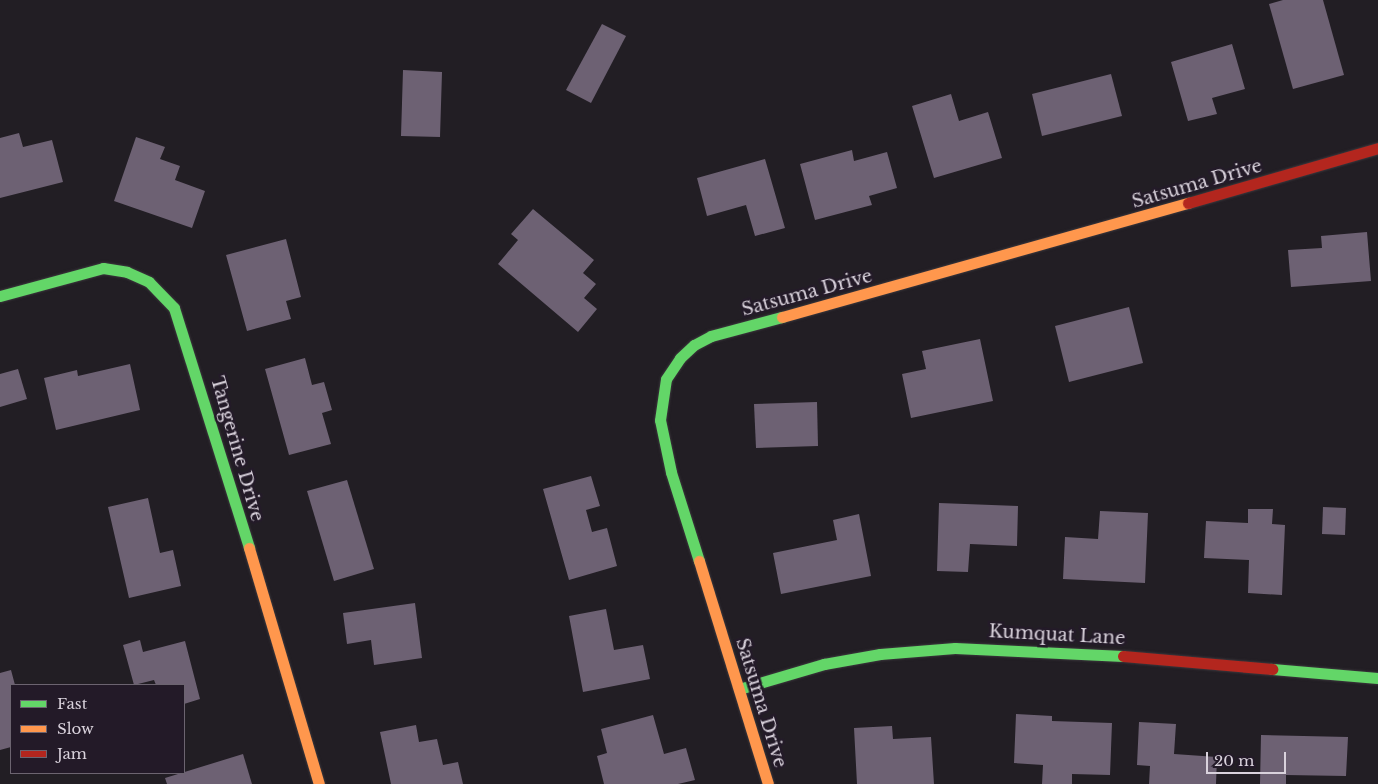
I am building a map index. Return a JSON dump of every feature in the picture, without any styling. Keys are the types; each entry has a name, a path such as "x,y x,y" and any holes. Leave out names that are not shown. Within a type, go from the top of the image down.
{"street":[{"name":"Satsuma Drive","path":"768,784 670,472 660,420 660,399 666,379 680,358 694,345 711,336 903,286 1378,148"},
{"name":"Tangerine Drive","path":"0,296 80,272 103,268 127,272 149,282 174,308 209,413 318,784"},
{"name":"Kumquat Lane","path":"739,689 824,664 880,654 955,648 1123,656 1378,678"}],"building":[{"path":"1283,0 1323,0 1344,75 1293,89 1269,4"},
{"path":"602,24 626,36 591,103 566,90"},
{"path":"1232,44 1245,89 1212,98 1217,114 1188,121 1171,62"},
{"path":"403,70 442,72 440,137 401,136"},
{"path":"1111,74 1122,116 1042,136 1032,94"},
{"path":"951,94 959,121 988,112 1002,158 934,178 912,106"},
{"path":"19,133 23,147 52,140 63,182 0,198 0,138"},
{"path":"136,137 165,147 160,159 180,166 175,180 205,191 192,228 114,201"},
{"path":"852,150 854,161 887,152 897,188 869,196 872,205 815,220 800,164"},
{"path":"765,159 785,228 755,236 746,205 707,216 697,178"},
{"path":"533,209 594,260 583,273 596,284 584,298 597,309 578,332 498,264 518,240 511,234"},
{"path":"1367,232 1371,281 1291,287 1288,250 1322,248 1321,236"},
{"path":"286,239 301,297 286,301 291,319 247,331 226,255"},
{"path":"1129,307 1143,363 1069,382 1055,326"},
{"path":"980,339 993,401 911,418 902,374 926,369 922,351"},
{"path":"305,358 312,385 324,382 332,410 322,413 331,444 289,455 265,369"},
{"path":"130,364 140,410 56,430 44,378 77,370 78,376"},
{"path":"18,369 27,399 0,407 0,374"},
{"path":"817,402 818,446 756,448 754,404"},
{"path":"591,476 600,506 586,510 592,532 607,528 617,566 569,580 543,489"},
{"path":"347,480 374,569 334,581 307,491"},
{"path":"148,498 160,553 173,550 181,586 129,598 108,507"},
{"path":"939,503 1018,506 1017,546 970,544 968,572 937,571"},
{"path":"1323,507 1346,508 1345,535 1322,534"},
{"path":"1248,509 1273,509 1272,524 1285,525 1282,595 1248,593 1249,560 1204,558 1206,521 1248,523"},
{"path":"1100,511 1148,513 1145,583 1063,579 1065,537 1098,539"},
{"path":"859,514 871,576 781,594 773,553 837,540 833,520"},
{"path":"415,603 422,658 374,665 371,640 347,644 343,613"},
{"path":"606,609 614,650 643,645 650,679 583,692 569,616"},
{"path":"140,640 143,652 185,641 200,699 185,704 185,684 156,684 154,680 134,684 123,645"},
{"path":"11,670 15,684 10,684 10,747 0,750 0,673"},
{"path":"1016,714 1052,716 1052,721 1112,723 1110,775 1072,774 1072,784 1042,784 1043,765 1014,763"},
{"path":"653,715 664,754 686,748 695,780 678,784 604,784 597,756 607,753 601,729"},
{"path":"1139,722 1176,724 1174,754 1217,757 1216,784 1149,784 1150,766 1137,765"},
{"path":"416,725 419,742 437,739 443,765 458,762 463,784 391,784 380,732"},
{"path":"892,726 893,739 931,737 934,784 857,784 854,728"},
{"path":"1261,735 1348,737 1346,776 1286,775 1286,784 1260,784"},
{"path":"243,754 252,784 167,784 165,778 185,774 185,772"}],"traffic: fast":[{"path":"0,296 103,268 127,272 149,282 174,308 249,548"},
{"path":"699,561 671,472 660,420 666,379 680,358 694,345 711,336 782,317"},
{"path":"739,689 824,664 880,654 955,648 1123,656"},
{"path":"1272,669 1378,678"}],"traffic: slow":[{"path":"782,317 1188,203"},
{"path":"249,548 319,784"},
{"path":"699,561 768,784"}],"traffic: jam":[{"path":"1188,203 1378,148"},
{"path":"1123,656 1272,669"}]}
